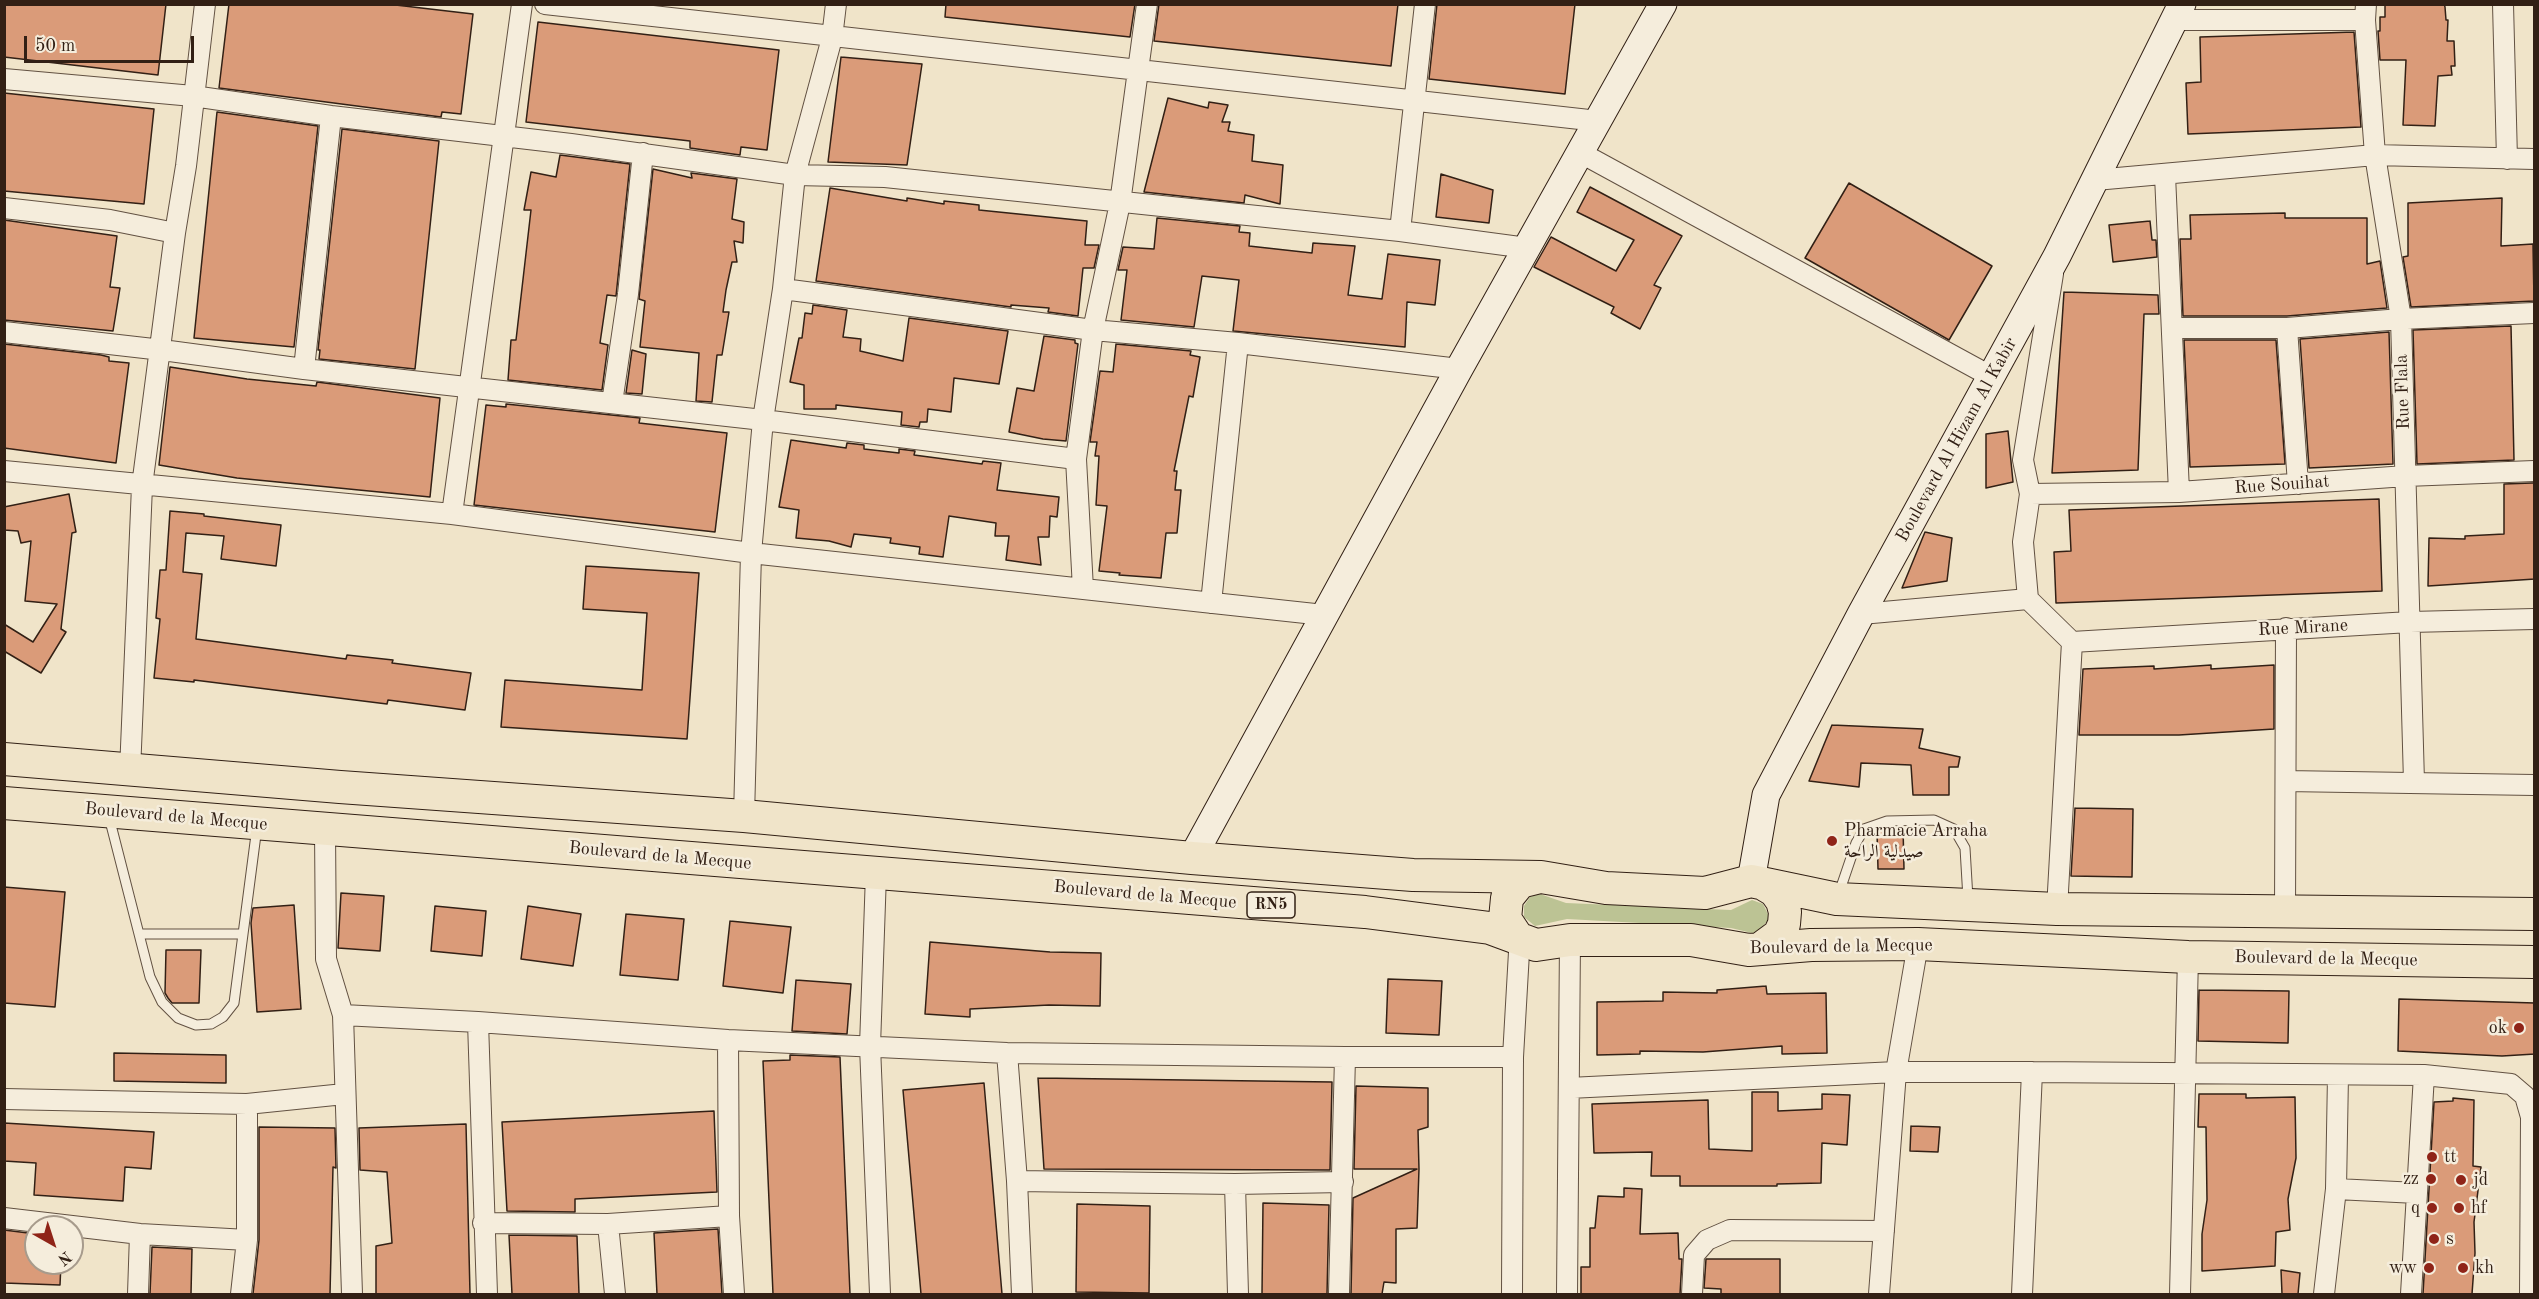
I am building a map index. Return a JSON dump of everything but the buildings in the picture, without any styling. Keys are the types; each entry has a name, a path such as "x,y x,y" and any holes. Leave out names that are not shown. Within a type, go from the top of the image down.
{"main road":[{"name":"RN5","path":"4,759 130,771 744,816 1192,858 1413,875 1541,877 1606,888 1705,892 1758,883 1837,899 2057,909 2535,914"},
{"name":"Boulevard de la Mecque","path":"4,803 1376,914 1490,928 1536,945 1570,940 1691,940 1749,950 1810,945 1918,944 2188,957 2535,962"},
{"path":"1517,937 1505,919 1504,908 1507,898 1520,882 1541,877"},
{"path":"1758,883 1775,891 1782,901 1785,912 1784,924 1779,935 1760,949"}],"street":[{"path":"130,771 142,486 162,350 175,233 186,166 206,4"},
{"path":"452,514 522,4"},
{"path":"545,4 832,38 1598,121"},
{"path":"744,816 751,553 764,420 783,289 795,175 832,38 836,4"},
{"path":"1083,589 1077,459 1093,330 1120,203 1147,4"},
{"path":"1400,231 1425,4"},
{"path":"1192,858 1459,369 1662,4"},
{"path":"2503,4 2507,159"},
{"path":"2178,12 2366,12"},
{"name":"Boulevard Al Hizam Al Kabir","path":"1758,883 1766,795 1861,614 2057,256 2178,12"},
{"name":"Rue Flala","path":"2366,12 2375,155 2401,319 2414,782"},
{"path":"4,78 193,96 331,116 643,153 795,175 885,177 1400,231 1527,248"},
{"path":"304,369 331,116"},
{"path":"612,403 628,294 643,153"},
{"path":"1581,153 1992,377"},
{"path":"2095,180 2375,155 2535,159"},
{"path":"2165,175 2179,492"},
{"path":"4,207 110,220 175,233"},
{"path":"2057,256 2034,377 2023,460 2030,494 2023,542 2028,600 2072,642 2057,909"},
{"path":"783,289 1093,330 1238,343 1459,369"},
{"path":"2172,328 2287,328 2401,319 2535,313"},
{"path":"2287,328 2298,484"},
{"path":"4,332 304,369 764,420 1077,459"},
{"path":"1211,603 1238,343"},
{"path":"4,471 452,514 751,553 1324,615"},
{"name":"Rue Souihat","path":"2030,494 2179,492 2406,476 2535,471"},
{"path":"1861,614 2028,600"},
{"name":"Rue Mirane","path":"2072,642 2286,628 2535,619"},
{"path":"2285,912 2286,628"},
{"path":"2286,781 2535,785"},
{"path":"325,830 326,959 343,1015 352,1294"},
{"path":"876,874 870,1046 880,1294"},
{"path":"1512,1294 1513,1057 1519,968 1517,937"},
{"path":"1567,1294 1570,940"},
{"path":"1879,1294 1896,1072 1918,944"},
{"path":"2180,1294 2188,957"},
{"path":"343,1015 728,1040 1007,1053 1513,1057"},
{"path":"478,1022 487,1294"},
{"path":"728,1040 729,1216 734,1294"},
{"path":"1007,1053 1017,1181 1022,1294"},
{"path":"1339,1294 1345,1057"},
{"path":"1569,1088 1896,1072 2424,1075 2511,1084 2525,1096 2531,1117 2530,1294"},
{"path":"2022,1294 2032,1072"},
{"path":"2324,1294 2336,1189 2338,1075"},
{"path":"2412,1294 2424,1075"},
{"path":"4,1099 247,1104 344,1094"},
{"path":"241,1294 247,1240 247,1104"},
{"path":"1017,1181 1234,1184 1343,1182"},
{"path":"1234,1184 1238,1294"},
{"path":"2336,1189 2417,1193"},
{"path":"483,1222 608,1224 729,1216"},
{"path":"4,1218 140,1234 247,1240"},
{"path":"608,1224 615,1294"},
{"path":"1692,1294 1694,1255 1707,1240 1730,1230 1884,1231"},
{"path":"138,1294 140,1234"}],"lane":[{"path":"108,812 150,977 162,1002 178,1018 196,1025 211,1024 223,1017 234,1004 258,824"},
{"path":"1837,899 1856,843 1864,829 1887,821 1934,820 1954,829 1965,848 1969,905"},
{"path":"139,934 243,934"}],"green space":[{"path":"1540,894 1566,903 1731,910 1752,900 1763,904 1768,920 1758,932 1752,933 1731,928 1567,919 1535,926 1524,917 1524,906 1530,897"}],"place":[{"name":"Pharmacie Arraha صيدلية الراحة","path":"1832,841"},
{"name":"ok","path":"2519,1028"},
{"name":"tt","path":"2432,1157"},
{"name":"zz","path":"2431,1179"},
{"name":"jd","path":"2461,1180"},
{"name":"q","path":"2432,1208"},
{"name":"hf","path":"2459,1208"},
{"name":"s","path":"2434,1239"},
{"name":"ww","path":"2429,1268"},
{"name":"kh","path":"2463,1268"}]}
